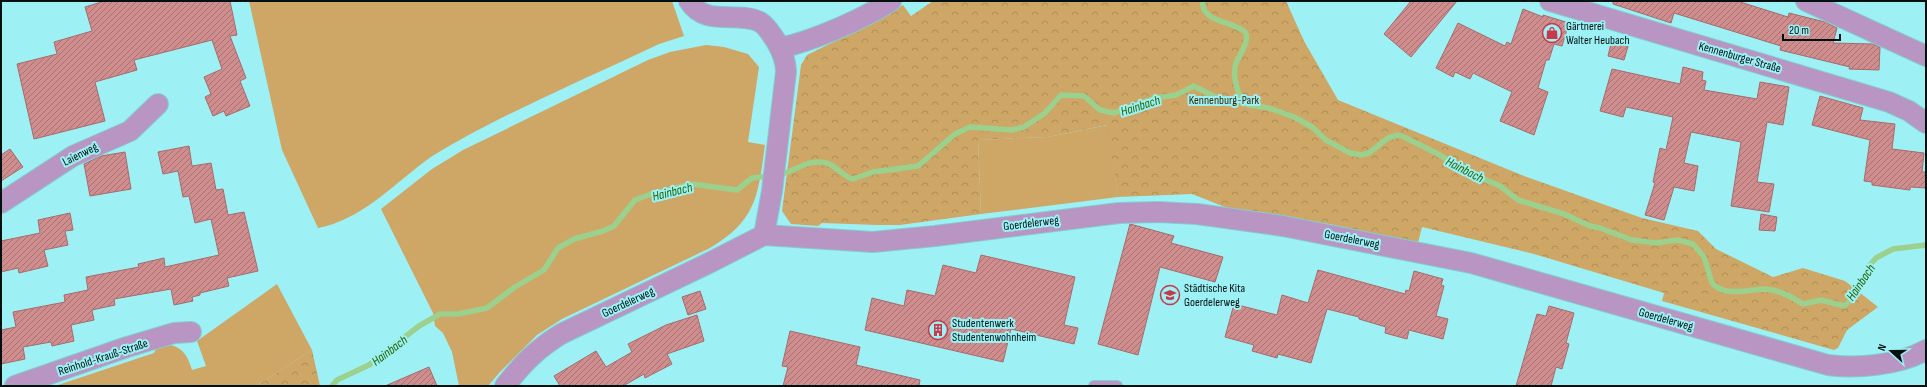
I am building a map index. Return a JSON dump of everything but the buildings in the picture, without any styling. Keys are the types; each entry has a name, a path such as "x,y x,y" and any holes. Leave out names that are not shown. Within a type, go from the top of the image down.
{"street":[{"path":"689,1 693,7 705,15 749,19 760,22 769,30 785,59 786,72 777,151 764,235"},
{"path":"780,48 802,42 867,15 891,1"},
{"name":"Kennenburger Straße","path":"1550,1 1889,102 1909,111 1926,124"},
{"path":"1806,1 1926,56"},
{"name":"Laienweg","path":"1,203 73,156 130,131 158,104"},
{"name":"Goerdelerweg","path":"505,386 523,363 541,347 561,334 764,235 873,242 935,236 1119,213 1158,212 1197,214 1314,231 1470,263 1828,365 1857,367 1875,365 1909,358 1926,350"},
{"name":"Reinhold-Krauß-Straße","path":"15,386 127,347 174,333 191,332"}],"lane":[{"path":"1094,386 1116,386"}],"green space":[{"path":"249,1 672,1 684,36 659,44 532,103 458,141 432,156 387,192 361,210 348,218 318,228 282,150"},
{"name":"Kennenburg-Park","path":"933,1 1286,1 1304,41 1338,100 1524,176 1642,218 1698,231 1716,249 1773,277 1803,268 1845,281 1878,307 1847,330 1838,348 1834,350 1662,301 1664,293 1534,254 1422,227 1418,243 1329,224 1235,211 1192,194 1118,197 1107,125 1048,137 978,140 981,214 900,225 822,223 818,226 791,224 782,211 801,65 807,55 874,22 903,5 911,16"},
{"path":"706,45 724,47 748,54 759,67 748,142 765,145 757,192 746,216 726,238 710,248 562,319 537,335 488,386 459,386 452,352 443,333 435,326 433,313 381,209 432,169 463,150 648,60 670,52"},
{"path":"1108,125 1118,197 981,214 978,140 1048,137"},
{"path":"277,284 312,350 256,386 55,386 154,353 157,347 165,344 180,349 186,355 192,370 206,366 197,341"},
{"path":"312,350 320,386 256,386"}],"waterway":[{"path":"1203,1 1203,8 1212,17 1245,32 1247,39 1246,43 1235,68 1236,82 1241,100"},
{"name":"Hainbach","path":"778,175 813,162 830,164 849,178 853,179 873,172 918,166 955,134 970,127 1012,130 1024,127 1045,113 1061,95 1084,96 1100,110 1114,113 1155,98 1176,95 1194,86 1221,100 1237,99 1248,105 1269,108 1294,117 1312,127 1326,140 1350,153 1361,155 1369,153 1388,138 1398,135 1436,153 1474,175 1500,186 1518,200 1564,214 1590,226 1600,228 1632,240 1656,243 1678,240 1693,244 1704,257 1712,283 1725,291 1733,292 1765,289 1776,291 1792,297 1803,304 1821,300 1844,306 1850,301 1870,265 1876,258 1893,249 1926,245"},
{"name":"Hainbach","path":"332,386 337,380 369,365 419,326 440,314 458,314 487,308 515,287 544,270 558,248 574,239 603,231 614,226 635,200 651,194 692,184 737,190 752,178 769,176"}],"place":[{"name":"Gärtnerei Walter Heubach","path":"1552,33"},
{"name":"Städtische Kita Goerdelerweg","path":"1170,295"},
{"name":"Studentenwerk Studentenwohnheim","path":"938,330"}]}
